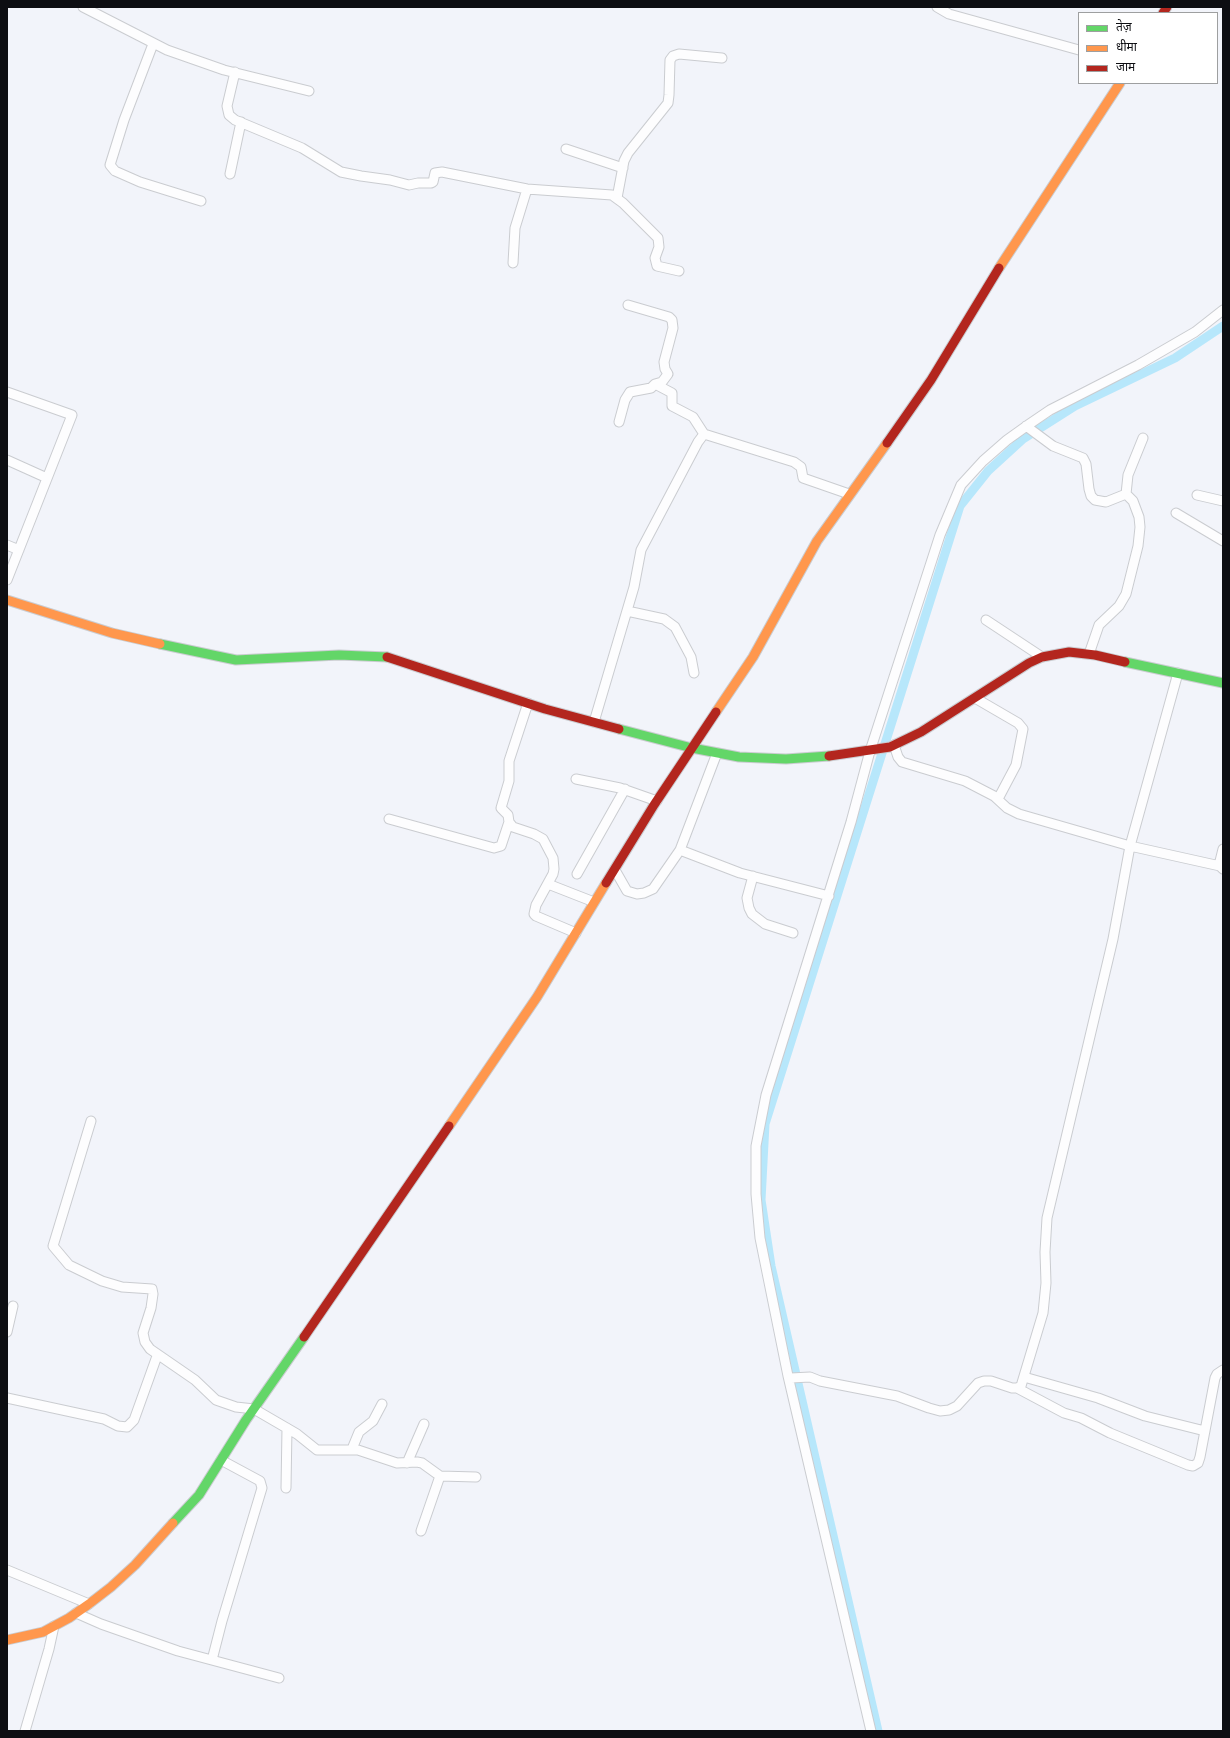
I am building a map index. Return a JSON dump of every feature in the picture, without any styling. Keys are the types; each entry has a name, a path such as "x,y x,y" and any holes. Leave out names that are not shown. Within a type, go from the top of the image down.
{"street":[{"path":"82,7 153,44 207,64 309,91"},
{"path":"937,7 949,14 1078,50"},
{"path":"153,44 124,120 110,165 116,171 140,182 201,201"},
{"path":"617,198 622,168 628,153 668,103 670,60 679,54 722,58"},
{"path":"234,72 227,110 228,115 302,148 347,174 386,179 409,185 431,183 433,182 435,173 442,172 526,189 607,194 617,198 658,238 659,247 655,258 657,266 679,271"},
{"path":"7,1640 37,1634 54,1626 89,1604 123,1576 167,1532 199,1495 254,1409 381,1226 537,996 657,801 753,657 817,540 931,380 987,286 1119,84"},
{"path":"230,174 241,122"},
{"path":"566,149 622,168"},
{"path":"513,263 513,239 516,221 526,189"},
{"path":"619,422 625,400 630,392 650,388 655,384 662,382 668,374 665,369 664,362 673,323 669,317 628,305"},
{"path":"871,1731 790,1377 760,1238 756,1194 756,1146 766,1095 829,896 920,594 954,500 961,485 983,461 1007,440 1050,410 1138,366 1195,332 1223,310"},
{"path":"655,384 672,393 672,406 693,417 704,434 794,462 802,467 803,478 849,494"},
{"path":"7,392 72,415 7,580"},
{"path":"1027,427 1054,446 1083,458 1086,464 1091,496 1095,500 1106,502 1126,494"},
{"path":"594,722 634,587 638,561 646,538 662,511 698,442 704,434"},
{"path":"1126,494 1128,475 1143,438"},
{"path":"7,460 47,478"},
{"path":"1089,654 1099,625 1123,601 1136,556 1140,527 1139,518 1134,501 1126,494"},
{"path":"1197,495 1223,501"},
{"path":"1176,513 1223,541"},
{"path":"7,545 19,550"},
{"path":"7,600 112,634 236,660 340,655 383,656 528,703 594,722 692,748 739,757 786,759 873,750 892,746 921,732 1029,663 1042,657 1069,652 1089,654 1223,683"},
{"path":"627,611 664,619 675,627 691,657 694,673"},
{"path":"986,620 1042,657"},
{"path":"1017,1388 1021,1386 1040,1322 1045,1298 1047,1218 1113,939 1130,846 1178,674"},
{"path":"976,698 1018,723 1023,729 1016,765 998,799"},
{"path":"389,819 494,848 501,846 509,822 508,815 502,811 501,805 509,781 509,761 528,703"},
{"path":"892,746 902,762 965,781 998,799 1007,808 1020,814 1130,846 1222,867"},
{"path":"614,870 627,891 637,894 653,889 680,850 717,753"},
{"path":"576,779 625,789 657,801"},
{"path":"577,874 625,789"},
{"path":"509,822 517,830 539,836 546,844 553,858 554,869 548,884 536,905 534,914 576,933"},
{"path":"1222,867 1220,861 1223,849"},
{"path":"680,850 728,869 829,896"},
{"path":"753,876 747,898 752,914 765,924 793,933"},
{"path":"548,884 594,902"},
{"path":"91,1121 53,1246 69,1264 102,1281 122,1287 152,1289 153,1294 151,1308 143,1333 144,1342 157,1356 194,1380 216,1400 224,1404 254,1409 287,1428 317,1450 352,1449 366,1451 397,1463 407,1462 422,1464 440,1476 476,1477"},
{"path":"7,1332 13,1306"},
{"path":"7,1398 104,1419 118,1426 127,1427 134,1420 157,1356"},
{"path":"790,1377 810,1377 820,1381 897,1396 929,1408 940,1410 949,1410 957,1406 978,1383 984,1380 991,1381 1017,1388 1064,1413 1080,1418 1110,1433 1193,1466 1198,1463 1215,1378 1217,1374 1223,1370"},
{"path":"1024,1377 1098,1398 1153,1418 1205,1431"},
{"path":"352,1449 359,1432 373,1421 382,1404"},
{"path":"407,1462 424,1424"},
{"path":"286,1488 287,1428"},
{"path":"212,1660 222,1621 262,1488 260,1481 221,1460"},
{"path":"422,1531 440,1476"},
{"path":"7,1570 89,1604"},
{"path":"76,1613 101,1624 178,1651 279,1678"},
{"path":"25,1731 54,1626"}],"waterway":[{"path":"878,1731 771,1266 761,1200 765,1124 960,506 988,471 1023,439 1075,406 1175,358 1223,326"}],"traffic: fast":[{"path":"160,644 236,660 339,655 387,657"},
{"path":"1125,662 1223,683"},
{"path":"619,729 692,748 739,757 786,759 829,756"},
{"path":"173,1523 199,1495 246,1420 304,1337"}],"traffic: slow":[{"path":"999,268 1119,84"},
{"path":"716,712 753,657 817,541 887,443"},
{"path":"7,600 112,633 160,644"},
{"path":"449,1126 537,997 606,883"},
{"path":"7,1640 43,1632 69,1618 89,1604 111,1587 135,1565 173,1523"}],"traffic: jam":[{"path":"1164,12 1167,7"},
{"path":"887,443 931,380 999,268"},
{"path":"829,756 890,747 921,732 1029,663 1042,657 1069,652 1095,655 1125,662"},
{"path":"387,657 545,709 619,729"},
{"path":"606,883 654,805 716,712"},
{"path":"304,1337 449,1126"}]}
